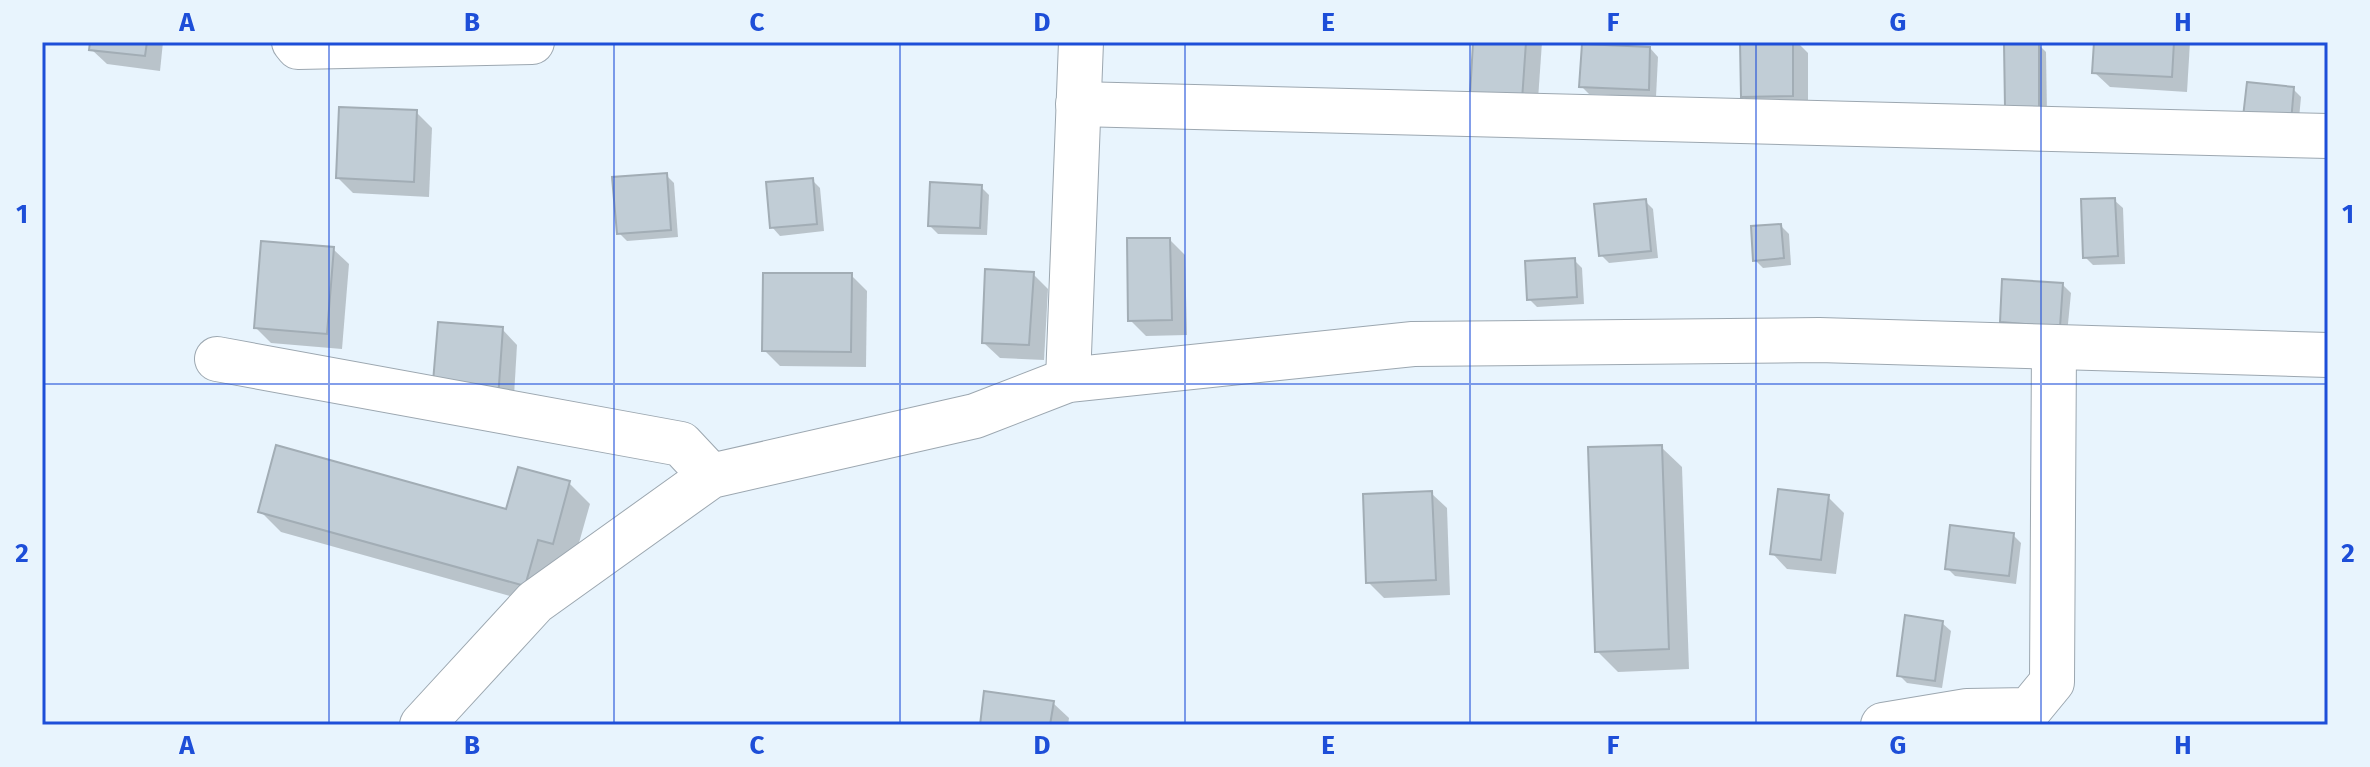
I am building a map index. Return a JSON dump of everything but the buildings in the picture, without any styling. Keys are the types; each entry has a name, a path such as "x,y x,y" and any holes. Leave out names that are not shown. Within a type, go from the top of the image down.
{"street":[{"path":"294,42 298,47 532,42"},
{"path":"1068,380 1081,42"},
{"path":"1078,104 2328,136"},
{"path":"422,725 535,602 711,476 975,416 1068,380 1413,344 1819,340 2328,355"},
{"path":"1883,725 1967,711 2029,710 2052,682 2054,347"},
{"path":"217,359 681,444 711,476"}]}
